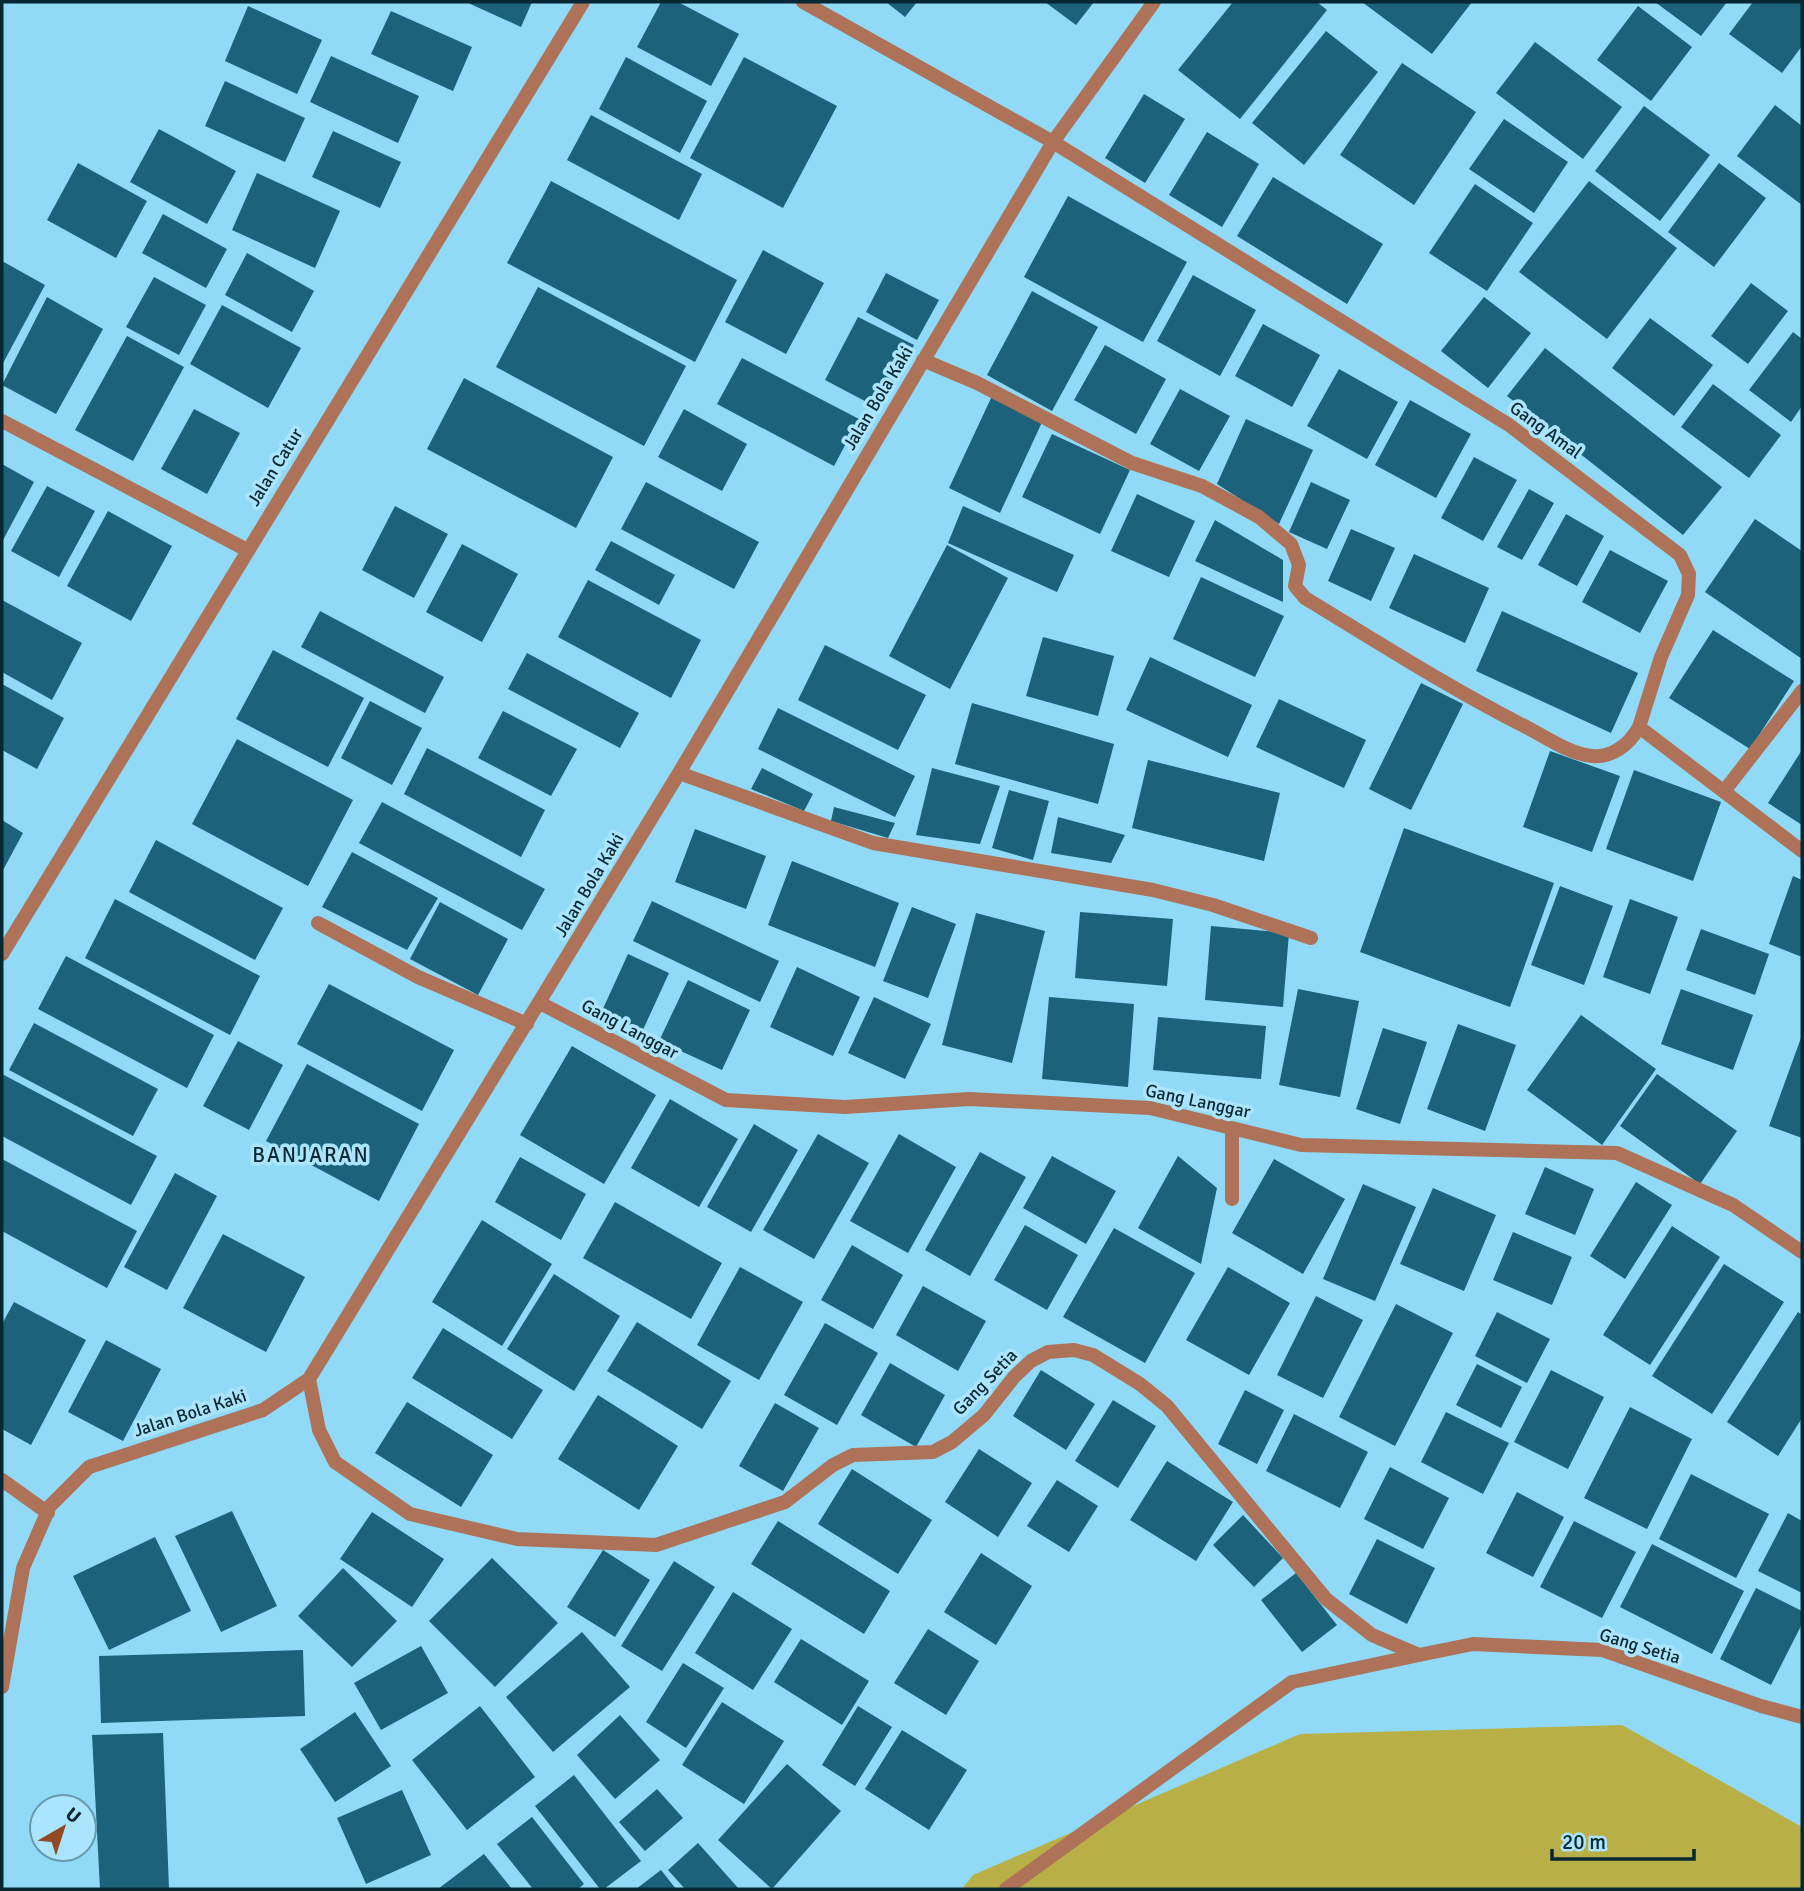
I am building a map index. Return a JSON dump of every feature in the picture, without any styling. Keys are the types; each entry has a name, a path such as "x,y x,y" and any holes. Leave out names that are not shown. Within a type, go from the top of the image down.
{"street":[{"name":"Jalan Catur","path":"2,954 583,2"},
{"name":"Gang Amal","path":"803,2 1053,142 1509,425 1680,555 1689,574 1688,595 1661,657 1639,727"},
{"name":"Jalan Bola Kaki","path":"2,1687 23,1568 50,1506 89,1466 263,1410 309,1379 679,773 1053,142 1154,2"},
{"path":"923,360 977,383 1132,463 1202,486 1259,517 1292,544 1299,565 1295,586 1305,598 1458,693 1562,746 1593,756 1620,749 1633,738 1639,727 1802,851"},
{"path":"2,421 247,550"},
{"path":"1725,790 1802,691"},
{"path":"679,773 873,843 1153,890 1213,905 1311,938"},
{"path":"318,923 418,977 527,1024"},
{"name":"Gang Langgar","path":"540,1003 726,1100 845,1107 969,1099 1150,1108 1301,1145 1617,1153 1733,1205 1802,1252"},
{"path":"1232,1128 1233,1199"},
{"name":"Gang Setia","path":"309,1379 318,1430 335,1462 410,1514 517,1539 656,1545 785,1502 833,1465 853,1455 933,1452 953,1442 984,1415 1031,1361 1048,1352 1074,1350 1093,1355 1167,1406 1326,1599 1372,1634 1419,1655"},
{"path":"2,1480 47,1513"},
{"name":"Gang Setia","path":"1006,1889 1292,1682 1473,1644 1602,1650 1761,1706 1802,1717"}],"shaded area":[{"path":"1622,1725 1802,1827 1802,1889 962,1889 973,1875 1300,1734"}],"building":[{"path":"466,2 532,2 521,27"},
{"path":"661,2 678,2 739,34 711,86 637,47"},
{"path":"886,2 917,2 905,17"},
{"path":"1045,2 1094,2 1076,25"},
{"path":"1233,2 1317,2 1327,10 1240,119 1178,70"},
{"path":"1362,2 1472,2 1432,54"},
{"path":"1655,2 1727,2 1701,36"},
{"path":"1753,2 1802,2 1802,46 1782,73 1729,34"},
{"path":"248,6 322,40 297,94 225,61"},
{"path":"1638,6 1692,47 1651,101 1597,60"},
{"path":"391,11 472,47 453,91 371,54"},
{"path":"1326,31 1378,72 1304,165 1252,123"},
{"path":"1535,42 1622,107 1583,159 1496,93"},
{"path":"331,56 419,96 398,143 310,102"},
{"path":"626,57 707,101 680,153 599,109"},
{"path":"744,57 837,106 783,208 690,158"},
{"path":"1402,63 1476,112 1414,205 1340,155"},
{"path":"225,81 305,118 285,162 205,126"},
{"path":"1144,94 1185,119 1145,183 1105,158"},
{"path":"1775,105 1802,126 1802,205 1737,156"},
{"path":"1644,106 1710,155 1660,221 1595,171"},
{"path":"591,115 702,174 679,220 567,160"},
{"path":"1504,119 1568,162 1534,213 1469,169"},
{"path":"159,129 236,171 207,224 130,182"},
{"path":"333,131 401,162 380,208 312,177"},
{"path":"1207,132 1259,164 1222,227 1169,195"},
{"path":"78,163 147,201 116,258 47,220"},
{"path":"1719,163 1766,198 1714,267 1668,232"},
{"path":"257,173 340,211 315,268 232,230"},
{"path":"1273,177 1383,244 1347,304 1237,236"},
{"path":"551,181 737,280 695,362 507,263"},
{"path":"1589,181 1677,248 1607,339 1519,272"},
{"path":"1475,184 1533,223 1487,291 1429,253"},
{"path":"1068,196 1187,262 1143,342 1024,277"},
{"path":"163,214 227,249 206,288 142,253"},
{"path":"763,250 824,283 786,354 725,322"},
{"path":"247,253 314,291 292,332 225,295"},
{"path":"2,261 45,285 2,365"},
{"path":"886,273 939,300 917,340 866,312"},
{"path":"1193,275 1256,310 1220,376 1157,341"},
{"path":"154,277 206,305 179,355 126,327"},
{"path":"1751,283 1788,311 1748,364 1711,336"},
{"path":"538,287 686,366 644,446 496,367"},
{"path":"1032,291 1098,327 1052,411 987,375"},
{"path":"47,297 103,329 56,414 2,385"},
{"path":"1484,297 1531,333 1488,388 1441,351"},
{"path":"222,305 301,348 268,408 190,364"},
{"path":"858,317 914,345 880,409 825,380"},
{"path":"1650,318 1713,365 1674,416 1612,368"},
{"path":"1263,324 1320,355 1292,407 1235,376"},
{"path":"1793,332 1802,339 1802,406 1791,422 1749,390"},
{"path":"127,336 184,367 133,461 75,430"},
{"path":"1105,345 1166,379 1136,434 1074,400"},
{"path":"1545,348 1722,487 1683,535 1507,396"},
{"path":"742,358 859,419 834,466 717,404"},
{"path":"1339,369 1398,402 1367,459 1307,426"},
{"path":"464,378 613,457 576,528 427,449"},
{"path":"1713,384 1781,435 1749,478 1681,427"},
{"path":"1180,389 1230,416 1199,471 1150,444"},
{"path":"992,396 1043,420 1000,513 949,488"},
{"path":"1410,400 1471,434 1436,498 1375,465"},
{"path":"194,409 240,433 207,494 161,469"},
{"path":"684,409 747,444 722,491 658,457"},
{"path":"1246,419 1313,450 1279,524 1217,484"},
{"path":"1052,434 1130,470 1100,534 1022,497"},
{"path":"1474,457 1517,480 1483,541 1441,518"},
{"path":"2,464 34,482 2,542"},
{"path":"646,482 759,542 734,589 621,529"},
{"path":"1311,482 1350,500 1327,549 1289,532"},
{"path":"47,486 95,511 59,577 11,551"},
{"path":"1529,489 1554,503 1522,560 1497,547"},
{"path":"1137,494 1195,521 1169,577 1111,551"},
{"path":"395,506 448,534 414,598 362,570"},
{"path":"963,506 1074,555 1057,592 948,543"},
{"path":"108,511 172,546 131,621 67,586"},
{"path":"1566,514 1604,536 1577,586 1538,565"},
{"path":"1755,519 1802,551 1802,659 1705,592"},
{"path":"1215,520 1283,560 1283,602 1195,561"},
{"path":"1351,529 1395,548 1371,601 1328,581"},
{"path":"611,541 675,575 659,605 595,570"},
{"path":"462,544 518,574 482,642 426,612"},
{"path":"947,545 1008,578 950,689 889,656"},
{"path":"1610,550 1668,581 1640,633 1582,602"},
{"path":"1414,554 1489,588 1465,643 1389,608"},
{"path":"1201,577 1284,616 1255,677 1173,639"},
{"path":"588,580 701,640 671,698 558,637"},
{"path":"2,600 82,643 52,700 2,672"},
{"path":"320,611 444,677 425,713 301,647"},
{"path":"1502,611 1638,673 1611,733 1476,671"},
{"path":"1713,630 1794,681 1750,749 1669,698"},
{"path":"1043,637 1114,656 1098,716 1026,696"},
{"path":"825,645 926,695 898,750 798,700"},
{"path":"273,650 364,698 328,767 236,719"},
{"path":"527,653 639,713 620,748 508,689"},
{"path":"1150,657 1252,705 1228,757 1126,710"},
{"path":"1421,683 1463,704 1411,810 1369,789"},
{"path":"2,684 64,718 37,769 2,750"},
{"path":"1279,699 1366,740 1344,788 1256,747"},
{"path":"370,701 422,728 392,785 341,758"},
{"path":"972,703 1114,744 1098,804 955,764"},
{"path":"778,708 915,776 895,817 758,749"},
{"path":"503,711 577,749 551,796 478,758"},
{"path":"237,739 353,800 308,886 192,824"},
{"path":"427,748 545,810 521,857 404,794"},
{"path":"1802,750 1802,825 1768,803"},
{"path":"1550,751 1620,776 1592,852 1523,827"},
{"path":"1148,760 1280,793 1264,861 1132,828"},
{"path":"762,768 813,794 804,811 751,789"},
{"path":"932,768 1000,786 980,844 916,835"},
{"path":"1634,770 1721,802 1693,881 1606,849"},
{"path":"1009,790 1049,801 1033,860 992,848"},
{"path":"382,802 545,889 522,930 359,843"},
{"path":"834,807 895,823 888,838 831,821"},
{"path":"1058,817 1125,835 1111,863 1051,853"},
{"path":"2,820 23,833 2,872"},
{"path":"1404,828 1554,883 1510,1007 1360,952"},
{"path":"695,829 766,856 746,909 675,882"},
{"path":"156,840 283,908 255,960 129,892"},
{"path":"352,852 438,898 407,950 322,907"},
{"path":"792,861 899,903 875,967 768,925"},
{"path":"1793,876 1802,880 1802,957 1769,944"},
{"path":"1560,886 1613,906 1584,985 1531,965"},
{"path":"115,899 260,976 230,1035 85,958"},
{"path":"1630,899 1678,917 1650,994 1603,977"},
{"path":"652,901 779,961 760,1002 633,941"},
{"path":"440,902 508,939 478,995 410,959"},
{"path":"912,907 956,924 928,998 883,981"},
{"path":"1080,912 1173,919 1167,986 1075,978"},
{"path":"976,913 1045,931 1012,1063 942,1045"},
{"path":"1211,926 1289,933 1283,1007 1205,1000"},
{"path":"1701,929 1769,954 1755,995 1686,970"},
{"path":"628,954 669,973 642,1032 601,1013"},
{"path":"66,956 214,1035 187,1088 38,1009"},
{"path":"797,967 860,997 833,1056 770,1027"},
{"path":"688,980 750,1010 722,1070 659,1041"},
{"path":"329,984 454,1050 422,1111 297,1044"},
{"path":"1298,989 1359,1001 1340,1097 1279,1085"},
{"path":"1681,989 1753,1015 1733,1070 1661,1044"},
{"path":"874,997 931,1024 905,1079 848,1053"},
{"path":"1049,997 1134,1004 1128,1087 1042,1079"},
{"path":"1581,1015 1656,1069 1602,1145 1527,1090"},
{"path":"1158,1017 1266,1026 1261,1079 1153,1070"},
{"path":"34,1023 158,1089 133,1136 9,1070"},
{"path":"1458,1024 1516,1045 1485,1131 1427,1109"},
{"path":"1383,1028 1427,1042 1400,1124 1356,1109"},
{"path":"1802,1035 1802,1138 1769,1126"},
{"path":"238,1041 283,1065 249,1130 203,1106"},
{"path":"572,1046 656,1095 604,1184 520,1135"},
{"path":"307,1064 419,1124 379,1201 266,1141"},
{"path":"2,1074 157,1156 131,1205 2,1136"},
{"path":"1657,1074 1737,1131 1700,1184 1620,1126"},
{"path":"670,1099 738,1139 699,1207 631,1168"},
{"path":"754,1124 798,1150 751,1232 707,1207"},
{"path":"818,1134 869,1163 814,1259 763,1230"},
{"path":"899,1134 956,1167 908,1253 850,1221"},
{"path":"980,1152 1026,1177 970,1276 925,1250"},
{"path":"1052,1156 1116,1191 1086,1244 1023,1208"},
{"path":"1178,1156 1217,1188 1201,1264 1138,1228"},
{"path":"520,1157 586,1194 561,1240 495,1202"},
{"path":"2,1159 137,1231 107,1288 2,1231"},
{"path":"1274,1159 1345,1199 1303,1274 1232,1233"},
{"path":"1545,1167 1594,1189 1575,1235 1525,1214"},
{"path":"175,1173 217,1196 167,1290 124,1267"},
{"path":"1636,1182 1672,1205 1625,1279 1590,1256"},
{"path":"1363,1184 1416,1207 1375,1301 1323,1279"},
{"path":"1433,1188 1496,1215 1464,1291 1400,1264"},
{"path":"615,1202 722,1263 691,1319 583,1258"},
{"path":"482,1220 552,1264 502,1346 432,1302"},
{"path":"1025,1225 1078,1255 1047,1310 994,1280"},
{"path":"1672,1226 1720,1257 1650,1365 1603,1335"},
{"path":"1114,1228 1195,1273 1145,1363 1063,1317"},
{"path":"1513,1232 1572,1257 1552,1305 1493,1280"},
{"path":"223,1234 305,1277 266,1352 183,1308"},
{"path":"852,1245 903,1275 873,1329 821,1300"},
{"path":"1724,1264 1784,1302 1712,1414 1652,1376"},
{"path":"740,1267 803,1302 759,1380 697,1345"},
{"path":"1228,1267 1290,1303 1249,1375 1186,1340"},
{"path":"554,1274 620,1316 574,1391 507,1349"},
{"path":"923,1286 986,1321 958,1371 896,1335"},
{"path":"1316,1296 1363,1320 1323,1398 1277,1375"},
{"path":"14,1302 86,1340 31,1445 2,1429 2,1324"},
{"path":"1396,1304 1453,1333 1395,1446 1339,1417"},
{"path":"1497,1312 1550,1339 1527,1383 1475,1356"},
{"path":"1798,1312 1802,1315 1802,1418 1778,1456 1727,1422"},
{"path":"637,1322 731,1381 702,1429 607,1371"},
{"path":"825,1323 878,1353 837,1425 784,1395"},
{"path":"443,1328 543,1390 512,1439 412,1378"},
{"path":"106,1340 161,1369 123,1441 68,1412"},
{"path":"890,1363 945,1395 916,1447 861,1415"},
{"path":"1477,1364 1522,1387 1501,1428 1456,1405"},
{"path":"1041,1370 1095,1404 1066,1450 1013,1416"},
{"path":"1551,1370 1604,1397 1568,1469 1514,1442"},
{"path":"1245,1390 1284,1410 1257,1464 1218,1444"},
{"path":"598,1395 678,1446 639,1510 558,1459"},
{"path":"1113,1400 1156,1426 1118,1488 1075,1461"},
{"path":"407,1402 493,1455 461,1507 375,1453"},
{"path":"775,1403 819,1428 783,1491 739,1466"},
{"path":"1630,1407 1692,1439 1647,1529 1584,1498"},
{"path":"1446,1412 1509,1443 1483,1494 1421,1462"},
{"path":"1294,1414 1368,1452 1340,1508 1266,1471"},
{"path":"979,1449 1032,1483 998,1537 945,1502"},
{"path":"1167,1461 1233,1502 1196,1561 1130,1520"},
{"path":"1390,1467 1449,1498 1423,1549 1364,1519"},
{"path":"852,1469 932,1520 898,1574 818,1524"},
{"path":"1691,1474 1769,1514 1736,1578 1659,1539"},
{"path":"1057,1480 1098,1506 1069,1552 1027,1526"},
{"path":"1517,1492 1564,1517 1533,1577 1486,1553"},
{"path":"232,1511 277,1606 221,1632 175,1536"},
{"path":"372,1512 444,1559 412,1607 340,1559"},
{"path":"1788,1513 1802,1521 1802,1593 1758,1571"},
{"path":"1243,1515 1283,1558 1254,1587 1213,1545"},
{"path":"778,1521 890,1591 864,1634 751,1564"},
{"path":"1574,1521 1636,1552 1602,1618 1540,1587"},
{"path":"155,1537 191,1611 109,1650 73,1576"},
{"path":"1377,1539 1435,1568 1407,1624 1349,1594"},
{"path":"1652,1544 1744,1591 1712,1654 1620,1607"},
{"path":"603,1550 650,1580 615,1637 567,1607"},
{"path":"981,1553 1032,1586 996,1645 944,1612"},
{"path":"492,1558 558,1623 495,1687 429,1621"},
{"path":"674,1561 715,1587 662,1671 621,1646"},
{"path":"343,1568 397,1621 352,1667 298,1616"},
{"path":"1296,1573 1337,1625 1302,1652 1261,1600"},
{"path":"1756,1588 1802,1611 1802,1624 1771,1685 1720,1659"},
{"path":"733,1592 792,1629 753,1690 695,1653"},
{"path":"928,1629 979,1661 946,1715 894,1683"},
{"path":"582,1632 630,1687 553,1752 506,1697"},
{"path":"801,1639 869,1681 842,1725 774,1682"},
{"path":"421,1646 448,1693 381,1730 354,1683"},
{"path":"303,1650 305,1716 101,1723 99,1656"},
{"path":"683,1663 724,1688 686,1748 646,1722"},
{"path":"722,1702 784,1741 744,1804 682,1765"},
{"path":"480,1706 535,1777 467,1830 412,1760"},
{"path":"858,1706 892,1727 855,1786 822,1765"},
{"path":"355,1712 391,1766 335,1802 300,1749"},
{"path":"620,1715 660,1760 615,1799 577,1755"},
{"path":"902,1730 967,1770 929,1830 865,1789"},
{"path":"163,1733 169,1889 100,1889 98,1793 95,1793 92,1735"},
{"path":"787,1764 841,1811 772,1889 718,1840"},
{"path":"574,1775 641,1861 604,1889 600,1889 535,1806"},
{"path":"657,1789 683,1818 645,1851 619,1822"},
{"path":"402,1790 431,1855 366,1884 337,1818"},
{"path":"532,1817 584,1884 578,1889 533,1889 497,1844"},
{"path":"698,1843 739,1889 685,1889 668,1870"},
{"path":"484,1854 512,1889 438,1889"},
{"path":"661,1870 676,1889 636,1889"}],"district":[{"name":"BANJARAN","path":"311,1155"}]}
